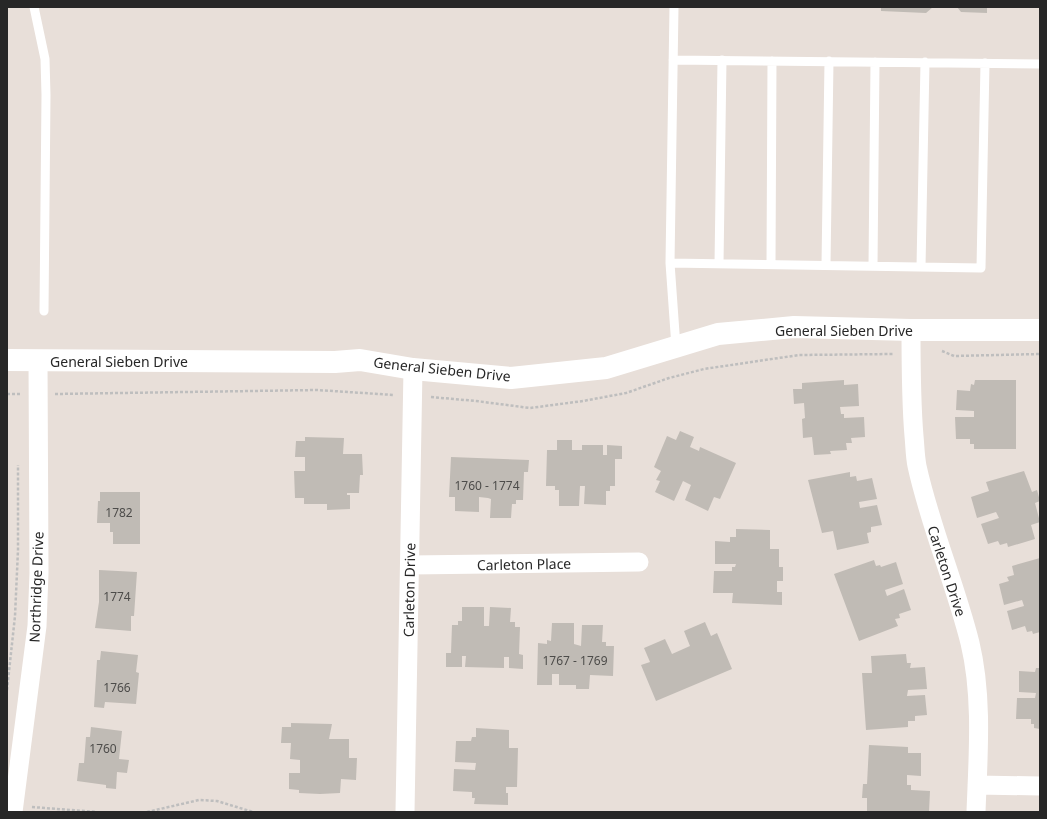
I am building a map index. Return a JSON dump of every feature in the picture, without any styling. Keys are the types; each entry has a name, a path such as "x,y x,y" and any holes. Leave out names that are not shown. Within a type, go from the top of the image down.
{"street":[{"name":"General Sieben Drive","path":"7,360 335,362 360,360 413,369 511,378 606,368 718,334 794,327 911,330 1040,330"},
{"name":"Carleton Drive","path":"911,330 912,413 916,465 928,511 970,644 976,686 976,812"},
{"name":"Northridge Drive","path":"14,809 37,626 39,573 38,360"},
{"name":"Carleton Drive","path":"405,812 413,369"},
{"name":"Carleton Place","path":"410,565 639,562"},
{"path":"977,785 1040,786"}],"lane":[{"path":"34,7 45,59 44,311"},
{"path":"674,7 670,263 676,347"},
{"path":"673,60 1040,64"},
{"path":"719,264 722,60"},
{"path":"771,264 772,61"},
{"path":"826,265 829,61"},
{"path":"873,266 875,62"},
{"path":"922,267 925,62"},
{"path":"670,263 981,268 985,63"}],"path":[{"path":"7,690 15,616 18,550 18,462"},
{"path":"147,812 199,800 217,801 253,812"},
{"path":"14,809 97,812"}],"building":[{"path":"881,7 933,7 926,13 881,11"},
{"path":"957,7 987,7 987,13 961,12"},
{"path":"844,380 844,385 858,384 859,406 840,407 841,414 844,414 844,418 864,417 865,437 851,438 852,443 846,443 847,450 830,451 831,454 814,455 812,437 803,438 802,419 805,418 804,403 794,404 793,389 802,389 802,383"},
{"path":"975,380 1016,380 1016,449 974,449 974,444 970,444 970,439 956,439 955,417 974,417 974,411 956,410 957,390 970,391 971,384 974,385"},
{"path":"680,431 694,437 690,447 699,451 700,447 736,463 720,499 714,497 708,511 685,500 691,485 683,481 674,501 655,492 660,481 656,480 661,471 654,467 667,436 676,440"},
{"path":"305,437 344,438 343,454 362,454 363,475 360,475 359,493 347,493 347,495 350,495 350,509 327,510 327,504 304,504 304,498 295,498 294,471 305,471 305,457 295,457 296,441 305,441"},
{"path":"557,440 572,440 572,450 582,450 582,445 603,445 603,455 607,455 607,445 622,446 622,459 615,459 615,486 610,486 610,491 606,491 606,505 584,504 585,486 580,486 579,506 559,506 559,490 555,490 555,486 546,486 547,450 557,450"},
{"path":"451,457 529,460 528,472 524,472 523,500 516,500 516,504 512,504 511,518 490,518 491,499 488,498 479,497 479,512 455,511 455,497 449,497"},
{"path":"1024,471 1032,492 1037,490 1040,501 1035,503 1040,522 1031,525 1035,539 1008,547 1007,543 1000,545 998,541 988,544 981,524 999,518 996,512 977,518 971,497 989,491 986,482"},
{"path":"850,472 850,477 856,476 857,481 872,478 877,499 859,502 860,508 877,505 882,525 871,527 871,532 867,533 869,543 837,550 833,531 822,533 808,480"},
{"path":"100,492 140,492 140,544 113,544 113,532 110,532 110,523 97,523"},
{"path":"736,529 770,530 770,549 779,549 779,567 783,567 783,581 777,581 777,592 782,592 782,605 732,603 733,593 713,593 714,571 732,571 732,567 735,567 736,564 715,564 715,541 730,542 730,537 736,537"},
{"path":"1040,558 1040,632 1033,634 1032,631 1027,632 1025,626 1012,630 1007,611 1024,606 1022,600 1004,605 999,584 1009,581 1007,577 1014,575 1012,566"},
{"path":"874,560 876,566 880,565 881,567 896,562 903,584 885,590 887,596 904,589 911,610 899,614 900,618 895,619 898,626 859,641 834,574"},
{"path":"99,570 137,572 134,616 131,616 131,631 95,628 99,602"},
{"path":"462,607 484,607 484,626 489,626 490,607 511,608 510,622 515,622 515,627 520,627 519,654 523,655 523,669 509,668 509,657 504,657 504,668 465,667 466,656 462,656 462,667 446,667 446,653 451,653 452,625 458,625 458,621 462,621"},
{"path":"705,622 711,636 717,633 732,669 656,701 641,665 650,662 644,648 665,639 672,654 690,646 684,631"},
{"path":"552,623 574,623 574,644 581,646 582,625 603,625 602,642 606,642 606,646 614,646 613,676 590,675 589,689 576,689 576,685 559,685 559,674 552,674 552,685 537,685 538,643 547,644 547,640 551,641"},
{"path":"101,651 138,655 136,672 139,673 136,704 105,702 104,708 94,707 97,660 100,660"},
{"path":"906,654 907,663 911,663 910,668 925,667 927,689 908,690 907,696 925,695 927,715 915,716 915,721 908,721 908,727 866,730 862,673 872,673 871,656"},
{"path":"1036,668 1040,668 1040,729 1034,728 1034,724 1031,724 1031,719 1016,719 1017,698 1035,698 1036,693 1019,692 1019,671 1035,672"},
{"path":"291,723 332,724 329,739 349,739 349,758 357,758 356,780 341,779 340,793 299,793 299,790 289,789 289,773 300,773 300,760 290,759 291,743 281,743 282,727 291,727"},
{"path":"91,727 122,731 119,759 129,760 127,773 117,772 116,789 106,788 106,785 77,781 79,763 84,763 86,737 90,737"},
{"path":"476,728 509,730 509,748 518,748 517,787 506,787 506,793 508,793 508,805 474,804 475,798 472,798 472,792 453,791 454,769 475,770 476,763 455,762 456,741 471,741 472,737 476,737"},
{"path":"869,745 908,747 908,753 921,753 921,776 907,775 907,785 911,785 911,790 930,791 929,812 867,812 867,798 862,798 863,784 867,784"}]}
